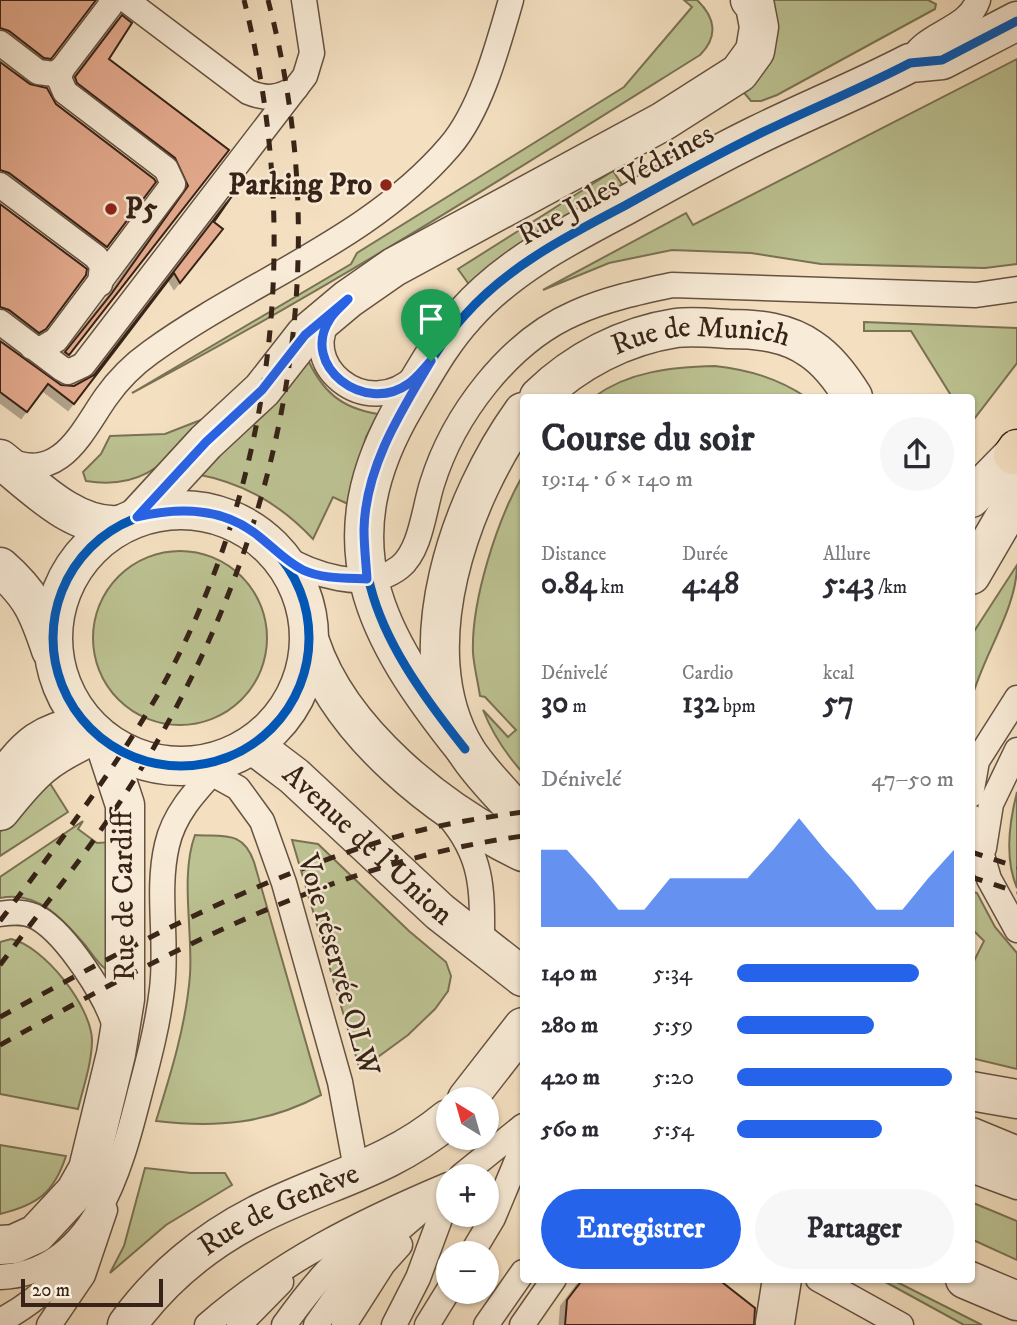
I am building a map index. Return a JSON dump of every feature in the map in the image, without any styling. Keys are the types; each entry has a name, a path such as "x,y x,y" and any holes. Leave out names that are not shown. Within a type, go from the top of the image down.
{"street":[{"path":"127,521 262,390 305,335 348,299 407,260 662,122 739,73 755,51 759,27 755,6 750,0"},
{"name":"Rue Jules Védrines","path":"465,749 423,696 393,649 367,579 364,529 374,474 394,423 431,361 464,316 495,285 536,256 726,151 910,63 942,60 1017,21"},
{"name":"Rue de Munich","path":"542,394 595,355 633,340 677,328 769,331 791,338 811,348 828,363 851,394"},
{"path":"520,416 498,447 478,485 455,550 442,608 440,659 449,705 465,749 520,815"},
{"path":"975,494 1015,452"},
{"name":"Avenue de l'Union","path":"0,458 85,521 102,526 163,511 195,510 227,518 255,533 279,555 297,582 307,612 310,642 317,664 338,699 374,742 433,798 468,823 520,850"},
{"path":"975,568 1017,496"},
{"name":"Avenue de l'Union","path":"54,659 53,623 62,589 80,558 97,540 127,521"},
{"name":"Avenue de l'Union","path":"0,567 25,589 37,608 63,691 94,731"},
{"name":"Avenue de l'Union","path":"222,760 276,725 294,700 305,672 310,642"},
{"path":"0,811 31,771 94,731 149,763 222,760"},
{"name":"Rue de Cardiff","path":"0,1245 14,1244 37,1234 75,1192 88,1169 116,1054 125,999 125,813 94,731"},
{"name":"Avenue de l'Union","path":"222,760 294,776 440,912 520,976"},
{"path":"478,1087 520,1031"},
{"path":"975,1092 1017,1099"},
{"name":"Rue de Genève","path":"127,1325 173,1272 210,1244 355,1160 401,1153 436,1128"},
{"path":"975,1139 1017,1156"},
{"path":"775,1323 781,1283"},
{"path":"974,1283 1017,1301"}],"lane":[{"path":"0,458 33,465 51,461 67,452 81,438 120,380 150,353 286,267 365,223 407,191 452,144 471,113 511,0"},
{"path":"910,63 914,54 933,37 969,15 978,0"},
{"path":"0,43 37,72 54,74 62,69 117,2 248,92 263,98 280,97 296,88"},
{"path":"0,322 68,372 83,365 305,76 312,53 310,2"},
{"path":"32,347 49,347 56,340 170,193 172,177 65,92 59,78 62,69"},
{"path":"0,185 96,257 102,265 100,284"},
{"path":"279,555 304,570 335,577 367,579 401,566 413,548 445,447 498,371 534,338 573,314 624,295 672,285 976,295 1017,289"},
{"path":"348,299 328,321 324,337 324,358 334,374 349,388 367,394 386,393 407,385 431,361"},
{"path":"975,507 1015,452"},
{"path":"975,763 1017,698"},
{"path":"0,772 30,736 59,722 94,731"},
{"path":"984,862 984,837 991,804 1017,750"},
{"path":"49,1325 83,1275 136,1105 163,986 166,846 175,820 222,760"},
{"name":"Voie réservée OLW","path":"222,760 262,821 284,883 334,1058 355,1160"},
{"path":"433,798 460,830 476,859 482,888 482,947"},
{"path":"975,831 998,900 1017,930"},
{"name":"Rue de Cardiff","path":"0,914 18,912 37,918 52,929 103,995 117,1032 116,1054"},
{"path":"476,1164 520,1128"},
{"path":"479,1241 493,1218 520,1153"},
{"path":"975,1171 1017,1187"},
{"path":"0,1321 21,1310 46,1289 74,1258 111,1192"},
{"path":"207,1325 277,1270 360,1222 436,1192"},
{"path":"284,1325 313,1285 363,1237 436,1194"},
{"path":"316,1325 359,1264 436,1197"},
{"path":"344,1325 383,1264 436,1201"},
{"path":"0,1277 21,1275 48,1263 93,1224"},
{"path":"0,1294 34,1282 65,1257 93,1224"},
{"path":"19,1325 54,1294 78,1262 93,1224"},
{"path":"394,1325 418,1278 437,1227"},
{"path":"239,1325 277,1286 330,1241"},
{"path":"38,1325 83,1275"},
{"path":"486,1325 520,1276"},
{"path":"522,1325 551,1283"},
{"path":"825,1283 901,1325"},
{"path":"427,1325 440,1304"}],"green space":[{"path":"684,0 697,0 711,21 710,41 700,55 348,272 132,393 351,264 357,253 624,87 692,7"},
{"path":"771,0 928,0 936,4 935,9 777,95 761,101 751,101 740,88 772,50 776,29"},
{"path":"1017,59 1017,264 985,268 821,264 751,253 672,250 609,263 543,290 686,213 693,225"},
{"path":"613,171 625,189 473,290 458,269"},
{"path":"864,322 1017,328 1017,363 975,418 975,394 950,394 911,331 864,331"},
{"path":"306,356 319,379 334,396 353,407 378,414 366,437 348,504 333,497 313,539 287,515 259,496 229,483 196,474"},
{"path":"715,366 739,370 762,376 800,394 599,394 637,376"},
{"path":"211,416 170,457 142,475 126,481 108,483 86,481 83,472 101,454 110,436 165,434"},
{"path":"520,480 520,769 500,743 483,710 508,737 516,730 485,697 480,696 473,653 476,610 481,586 495,537"},
{"path":"180,551 213,558 241,577 260,605 267,638 260,671 241,699 213,718 180,725 147,718 119,699 100,671 93,638 100,605 119,577 147,558"},
{"path":"1017,565 1011,599 975,687 975,630"},
{"path":"46,777 68,812 0,856 0,832"},
{"path":"1017,792 1017,888 1010,865 1009,840"},
{"path":"83,821 78,829 97,843 112,842 107,970 69,926 49,909 26,898 0,898 0,877"},
{"path":"195,835 224,836 238,840 254,862 321,1095 281,1112 241,1122 200,1124 156,1121 177,1049 188,994 188,868"},
{"path":"292,840 318,844 409,931 446,962 451,976 448,991 435,1009 408,1035 360,1070"},
{"path":"975,892 995,927 1017,953 1017,1069 975,1059 975,959 984,941 975,932"},
{"path":"11,939 37,953 64,979 90,1026 92,1049 78,1109 0,1094 0,942"},
{"path":"0,1145 66,1156 50,1188 34,1201 0,1214"},
{"path":"145,1168 191,1173 225,1173 232,1185 166,1225 110,1273 124,1246"},
{"path":"975,1204 1017,1221 1017,1260 975,1241"},
{"path":"887,1283 899,1283 982,1325 964,1325"}],"building":[{"path":"0,0 96,0 51,59 44,58 9,31 0,28"},
{"path":"122,15 132,23 109,59 229,150 69,355 65,352 112,293 188,186 175,158 77,83 75,77"},
{"path":"0,62 30,84 47,88 56,104 156,182 107,247 9,173 0,170"},
{"path":"232,196 214,222 223,229 180,283 174,273 74,404 48,384 27,412 0,392 0,341 61,385 74,386 94,375"},
{"path":"0,204 87,269 86,275 46,329 39,333 9,310 0,307"},
{"path":"580,1283 723,1283 755,1308 754,1325 565,1325 567,1300"}],"railway":[{"path":"0,921 102,783 157,696 197,615 229,531 252,444 267,356 274,267 272,178 262,88 244,0"},
{"path":"0,965 116,808 183,695 225,602 259,505 282,407 296,306 298,205 289,102 268,0"},
{"path":"0,1017 143,941 240,894 290,874 408,833 520,812"},
{"path":"0,1045 188,945 318,889 384,867 453,849 520,837"},
{"path":"975,853 1017,867"},
{"path":"975,878 1017,892"}],"cycle path":[{"path":"465,749 406,667 384,626 370,586 364,544 367,500 381,453 406,403 448,336 500,281 583,228 707,160 776,126 910,63 942,60 1017,21"},
{"path":"168,510 194,510 218,515 241,525 272,547 288,567 304,601 309,638 304,675 288,709 272,729 252,745 218,761 194,766 168,766 144,761 121,751 90,729 74,709 58,675 53,651 53,625 58,601 68,578 90,547 110,531 144,515 168,510"}],"place":[{"name":"Parking Pro","path":"386,185"},
{"name":"P5","path":"111,209"}],"route":[{"path":"348,299 328,321 324,337 324,358 334,374 349,388 367,394 386,393 407,385 431,361 394,423 374,474 364,529 367,579 335,577 304,570 279,555 255,533 227,518 195,510 163,511 137,517 206,442 262,390 305,335 348,299"}]}
